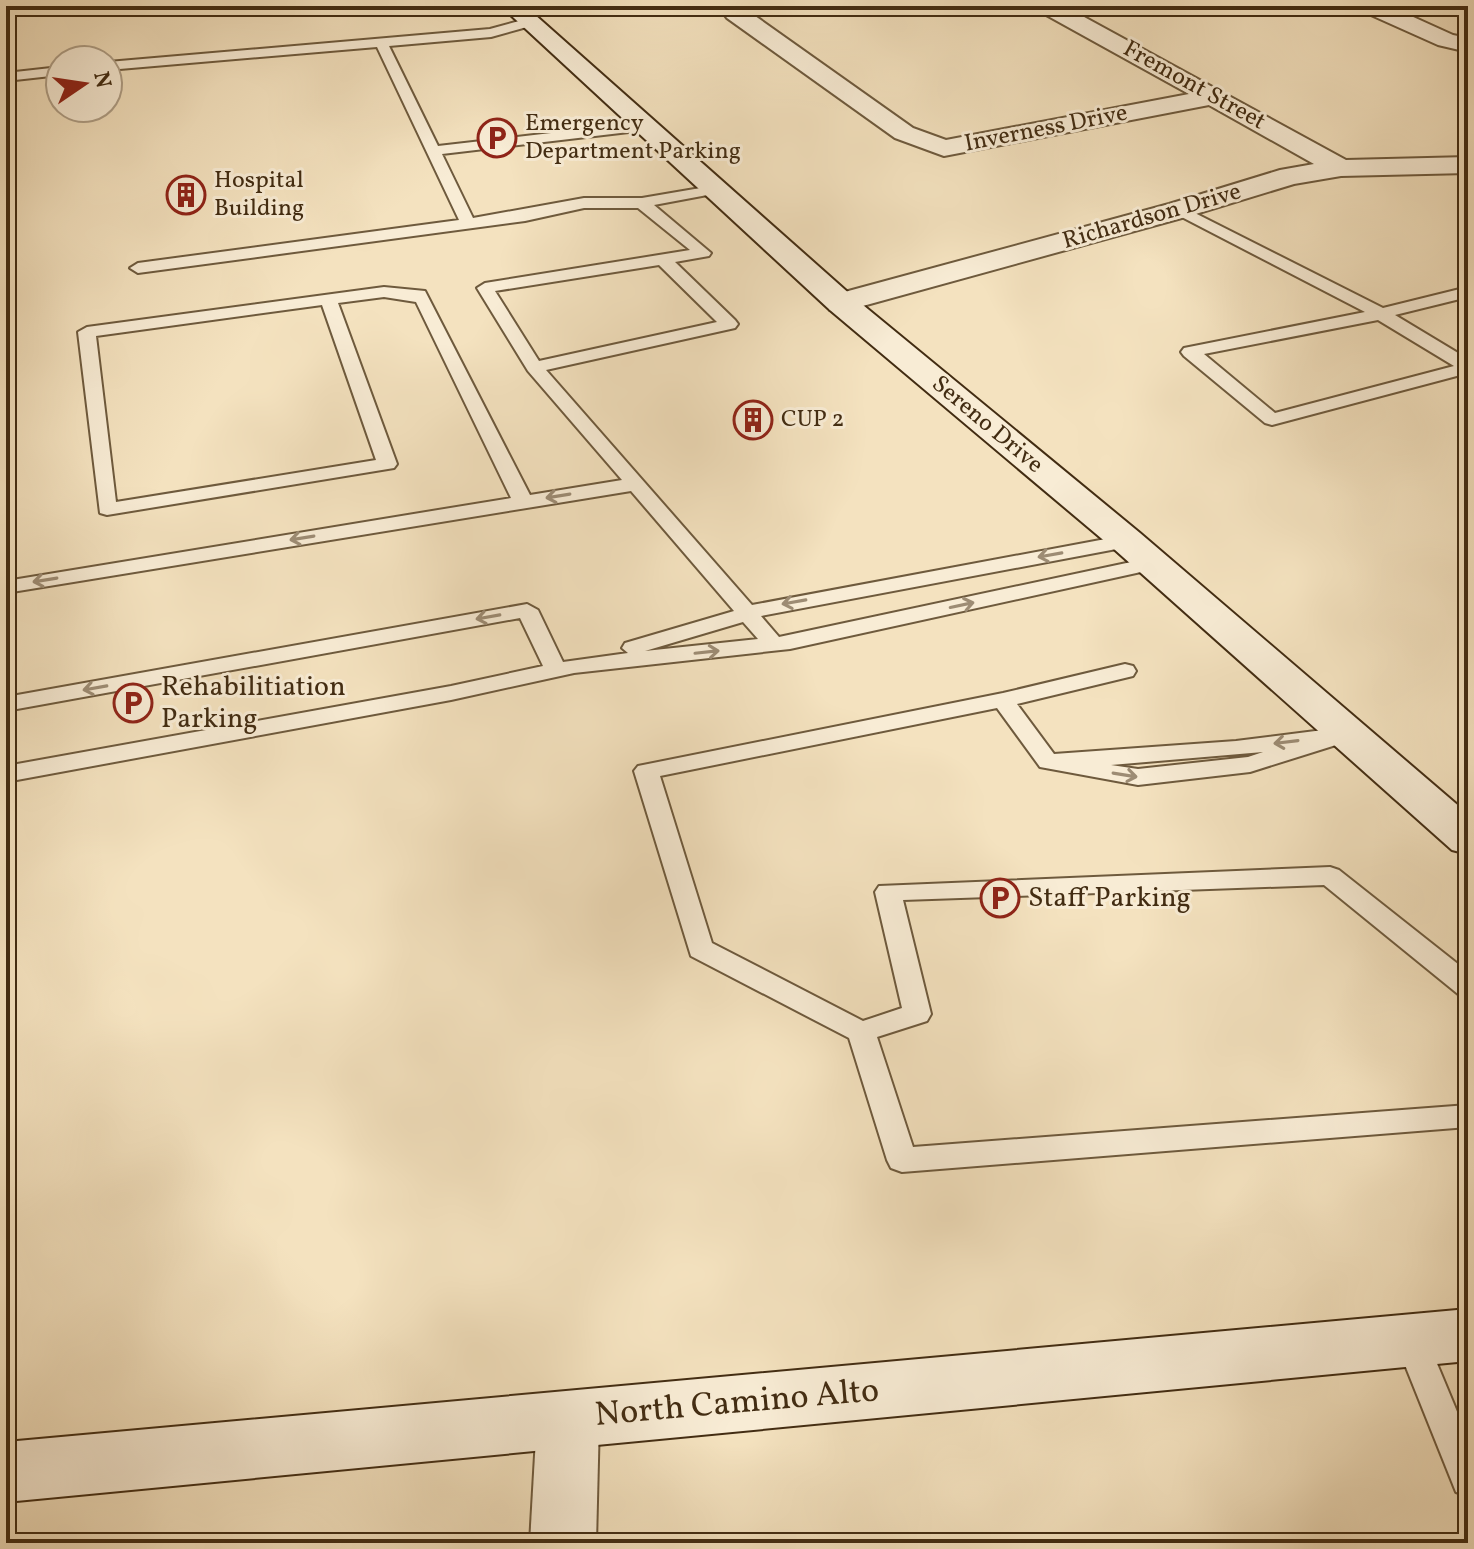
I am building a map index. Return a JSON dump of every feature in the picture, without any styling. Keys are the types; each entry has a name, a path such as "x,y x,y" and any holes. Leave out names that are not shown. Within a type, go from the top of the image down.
{"street":[{"name":"Inverness Drive","path":"729,6 904,133 944,148 1214,97"},
{"name":"Fremont Street","path":"1047,6 1341,168"},
{"path":"1370,6 1446,40 1468,45"},
{"name":"Sereno Drive","path":"521,14 841,303 1139,552 1468,839"},
{"name":"Richardson Drive","path":"841,303 1179,210 1290,176 1341,168 1468,165"},
{"name":"North Camino Alto","path":"6,1472 1440,1338"},
{"path":"563,1543 568,1420"}],"lane":[{"path":"124,64 491,33 521,14"},
{"path":"268,50 340,38 480,23 521,14"},
{"path":"382,44 468,223"},
{"path":"6,77 44,73"},
{"path":"433,151 646,126"},
{"path":"138,268 468,223 584,203 642,203 718,189"},
{"path":"642,203 703,253 485,288 534,367 774,644"},
{"path":"1179,210 1381,314 1468,367"},
{"path":"534,367 729,324 663,260"},
{"path":"328,299 387,464 107,509 87,332 328,299 384,292 419,295 523,502"},
{"path":"1468,292 1381,314 1190,352 1272,419 1468,367"},
{"path":"6,587 635,484"},
{"path":"6,774 451,693 565,668 784,604 1139,552"},
{"path":"565,668 774,644 1139,552"},
{"path":"6,704 527,610 565,668"},
{"path":"1125,671 1003,700 646,771 700,949 861,1032 902,1160 1468,1116"},
{"path":"1003,700 1048,762 1138,777 1250,764 1347,734"},
{"path":"861,1032 917,1014 888,892 1330,876 1468,987"},
{"path":"1440,1338 1468,1480"}],"place":[{"name":"Emergency Department Parking","path":"497,138"},
{"name":"Hospital Building","path":"186,195"},
{"name":"CUP 2","path":"753,420"},
{"name":"Rehabilitiation Parking","path":"133,703"},
{"name":"Staff Parking","path":"1000,898"}]}
